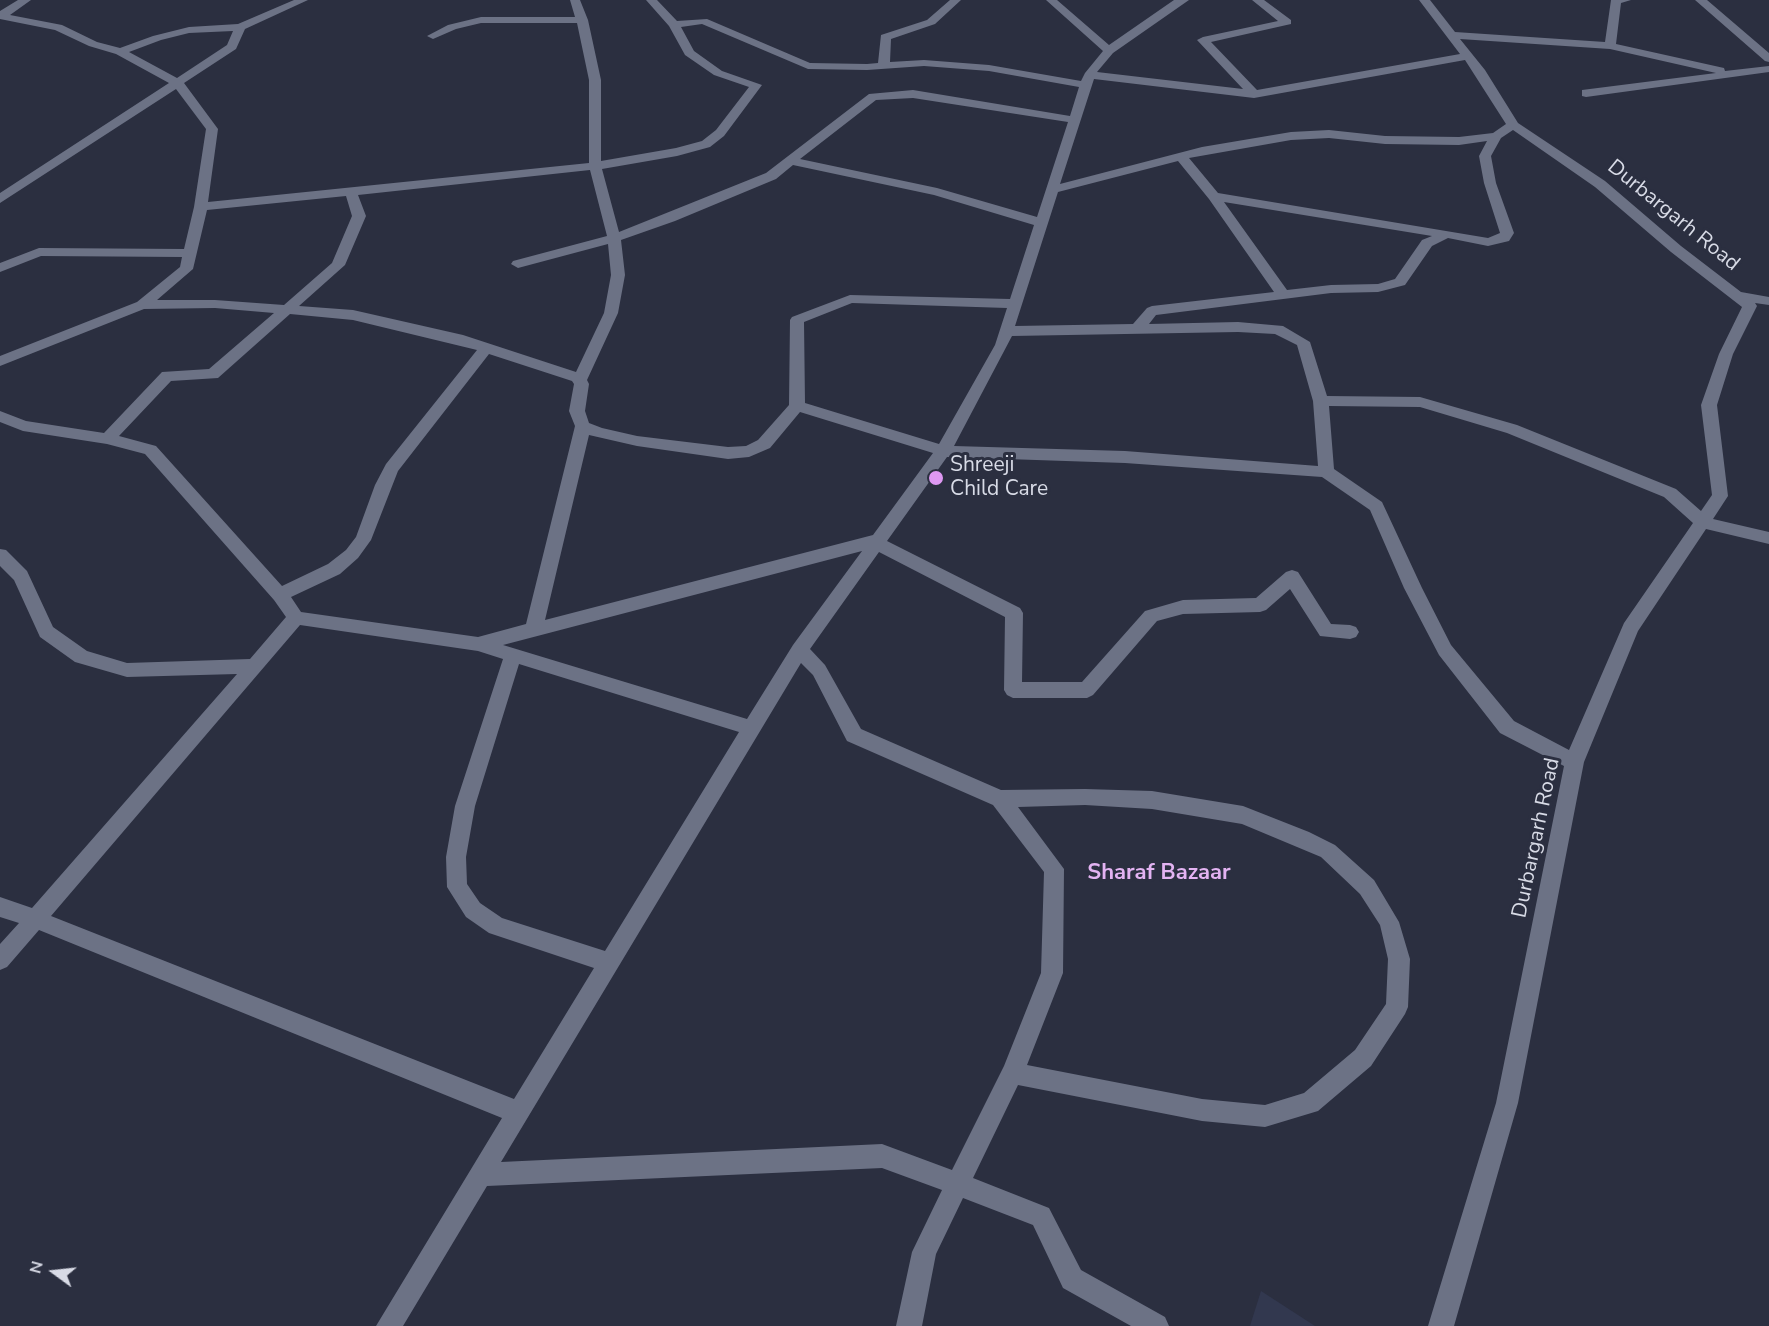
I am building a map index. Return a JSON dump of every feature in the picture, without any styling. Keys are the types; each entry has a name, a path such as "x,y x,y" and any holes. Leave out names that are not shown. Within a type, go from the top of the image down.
{"street":[{"path":"0,16 26,0"},
{"path":"120,52 157,38 189,30 240,27 303,0"},
{"path":"534,629 583,426 577,411 582,384 580,380 611,313 618,275 614,238 596,166 595,80 582,20 575,0"},
{"path":"201,207 596,166 677,152 706,144 720,133 756,85 718,72 689,53 674,25 651,0"},
{"path":"884,66 885,37 931,22 956,0"},
{"path":"1051,0 1109,51"},
{"path":"389,1326 800,650 943,451 1002,345 1088,80 1109,51 1184,0"},
{"path":"1254,94 1203,40 1287,22 1257,0"},
{"name":"Durbargarh Road","path":"1424,0 1468,56 1513,125 1600,184 1676,249 1750,306 1726,354 1709,405 1720,496 1630,628 1574,762 1507,1103 1441,1326"},
{"path":"1610,46 1616,0 1626,0"},
{"path":"1701,0 1704,5 1769,59"},
{"path":"0,16 58,27 93,44 120,52 178,83 212,129 201,207 186,269 142,305 0,361"},
{"path":"433,36 452,27 482,20 582,20"},
{"path":"674,25 703,21 808,66 884,66 906,79 1075,120"},
{"path":"0,199 232,48 240,27"},
{"path":"1452,35 1610,46 1733,73"},
{"path":"518,264 614,238 670,218 771,176 873,97 906,79 924,63 1254,94 1468,56"},
{"path":"1586,93 1769,69"},
{"path":"1052,190 1180,156 1291,136 1329,134 1385,140 1459,141 1496,136 1513,125"},
{"path":"1214,196 1488,242 1504,238 1507,233 1490,183 1485,156 1496,136"},
{"path":"1180,156 1214,196 1283,295"},
{"path":"790,161 937,192 1042,223"},
{"path":"107,440 167,376 213,374 338,265 358,216 350,190"},
{"path":"1137,329 1152,311 1331,289 1378,288 1400,282 1427,243 1446,234"},
{"path":"0,268 39,252 191,253"},
{"path":"1736,295 1769,301"},
{"path":"583,426 598,433 637,441 728,453 749,451 764,444 797,406 797,320 850,299 1016,304"},
{"path":"142,305 215,304 353,315 463,340 556,369 580,380"},
{"path":"1007,331 1278,329 1303,342 1321,401 1326,472"},
{"path":"280,595 334,569 352,554 363,540 383,485 392,468 486,348"},
{"path":"1321,401 1420,402 1512,429 1670,494 1702,522 1769,538"},
{"path":"797,406 943,451 1125,457 1326,472 1376,506 1413,588 1445,650 1507,727 1574,762"},
{"path":"0,416 23,426 107,440 150,450 280,595 296,618 478,644 752,728"},
{"path":"478,644 878,541 1014,613 1013,690 1087,690 1152,616 1183,607 1260,605 1292,577 1326,632 1350,632"},
{"path":"0,555 21,576 46,632 81,657 127,670 255,666"},
{"path":"0,960 296,618"},
{"path":"800,650 819,670 854,735 1000,799 1085,797 1152,800 1243,815 1302,838 1328,851 1367,887 1389,922 1399,959 1398,1007 1363,1058 1310,1103 1265,1116 1202,1110 1012,1073"},
{"path":"513,654 465,806 456,857 457,887 473,910 496,926 609,963"},
{"path":"909,1326 924,1252 1012,1073 1052,973 1054,869 1000,799"},
{"path":"0,907 519,1113"},
{"path":"480,1175 882,1156 1041,1216 1072,1279 1156,1326"}],"shaded area":[{"path":"1261,1291 1315,1326 1250,1326"}],"place":[{"name":"Shreeji Child Care","path":"936,478"}],"district":[{"name":"Sharaf Bazaar","path":"1159,874"}]}
